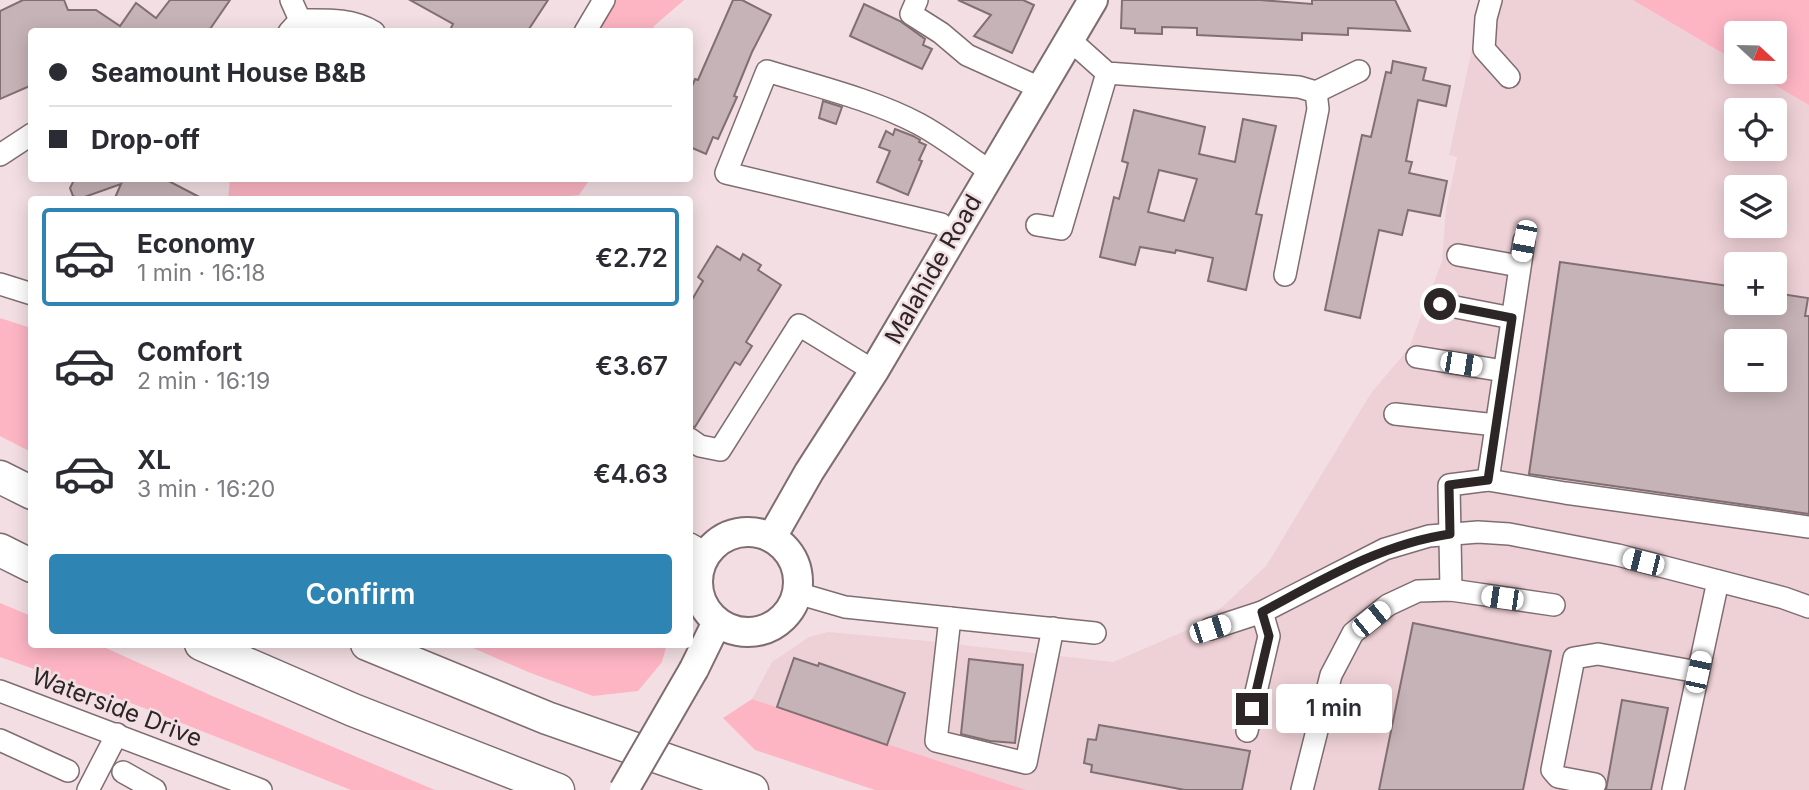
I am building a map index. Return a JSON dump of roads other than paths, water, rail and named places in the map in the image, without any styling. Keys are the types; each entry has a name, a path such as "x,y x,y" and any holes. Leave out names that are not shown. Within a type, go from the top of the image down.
{"highway":[{"path":"0,477 28,491"},
{"path":"0,550 28,564"},
{"path":"210,648 354,710 558,790"},
{"path":"377,648 547,718 752,790"}],"main road":[{"name":"Malahide Road","path":"772,537 809,472 874,371 1093,0"},
{"path":"743,531 772,537 785,547 798,576 797,593 792,606 783,617 765,628 743,632 717,622 706,611 700,597 697,582 698,549 743,531"},
{"path":"624,790 694,669 717,622"}],"street":[{"path":"587,28 604,0"},
{"path":"917,0 911,14 941,33 967,55 1040,88"},
{"path":"1491,0 1486,18 1484,49 1509,77"},
{"path":"293,17 340,20 363,28"},
{"path":"1069,39 1107,73 1299,87 1315,92 1359,71"},
{"path":"954,235 942,223 726,173 767,71 847,96 918,123 991,172"},
{"path":"1037,225 1061,229 1107,73"},
{"path":"1285,275 1318,109 1315,92"},
{"path":"0,155 28,137"},
{"path":"1488,480 1524,241"},
{"path":"1458,255 1519,266"},
{"path":"0,284 28,293"},
{"path":"1440,304 1512,318"},
{"path":"693,441 700,446 720,450 799,325 874,371"},
{"path":"1417,357 1504,371"},
{"path":"1395,414 1496,425"},
{"path":"1451,590 1449,485 1488,480 1565,494 1809,527"},
{"path":"1210,629 1262,612 1385,550 1418,539 1478,532 1509,534 1618,555 1809,607"},
{"path":"1673,790 1718,581"},
{"path":"1302,790 1331,675 1353,633 1388,605 1418,591 1451,590 1554,605"},
{"path":"797,593 845,607 1095,633"},
{"path":"1247,731 1269,636 1262,612"},
{"path":"950,618 936,741 1026,763 1054,628"},
{"path":"1595,784 1558,777 1552,770 1574,658 1598,654 1698,672"},
{"name":"Waterside Drive","path":"0,691 117,734 211,781 261,790"},
{"path":"88,790 117,734"},
{"path":"0,740 68,771"},
{"path":"122,772 155,790"}]}
